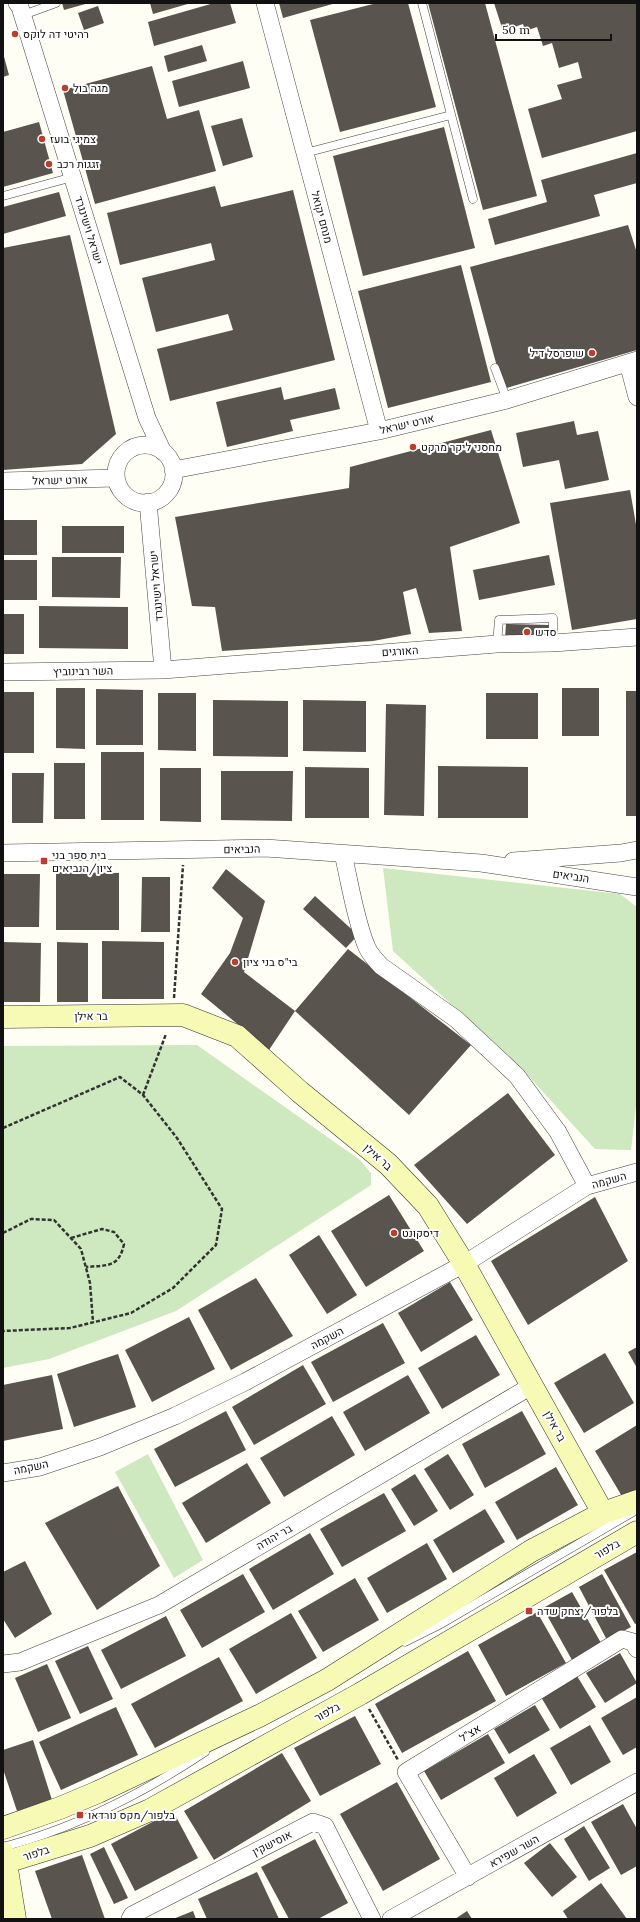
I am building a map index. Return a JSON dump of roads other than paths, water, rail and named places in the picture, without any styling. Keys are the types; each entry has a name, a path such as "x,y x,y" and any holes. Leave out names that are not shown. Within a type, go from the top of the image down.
{"street":[{"name":"מנחם יקואל","path":"265,3 379,431"},
{"name":"ישראל וישינגרד","path":"20,7 146,418 163,452"},
{"name":"אורט ישראל","path":"173,470 379,431 507,400 632,361"},
{"path":"632,361 637,396"},
{"path":"147,445 163,452 171,463 173,470 173,479 170,487 164,495 157,500 148,502 139,502 124,494 119,487 116,478 118,461 130,448 147,445"},
{"name":"אורט ישראל","path":"3,481 116,478"},
{"name":"ישראל וישינגרד","path":"148,502 163,670"},
{"name":"האורגים","path":"163,670 497,644 552,643 637,637"},
{"name":"השר רבינוביץ","path":"3,672 163,670"},
{"name":"הנביאים","path":"3,853 265,848 481,863 637,886"},
{"name":"הנביאים","path":"481,863 621,853 637,850"},
{"path":"343,854 366,946 372,956 381,966 456,1019 517,1076 558,1132 587,1186"},
{"name":"בר אילן","path":"3,1017 183,1015 237,1036 300,1092 388,1164 428,1206 464,1264 533,1385 603,1513"},
{"name":"השקמה","path":"3,1473 40,1467 100,1447 175,1416 245,1382 464,1264 587,1186 637,1172"},
{"name":"בר יהודה","path":"3,1664 20,1662 158,1605 533,1385"},
{"path":"3,1828 60,1808 98,1792 259,1716 327,1680 502,1568 603,1513 637,1501"},
{"name":"בלפור","path":"4,1857 90,1836 150,1810 360,1694 637,1532"},
{"name":"אצ\"ל","path":"468,1877 406,1772 622,1639 633,1642 637,1649"},
{"name":"השר שפירא","path":"391,1919 637,1782"},
{"name":"אוסישקין","path":"130,1919 132,1915 312,1822 325,1826 372,1919"},
{"path":"4,1857 15,1919"},
{"path":"3,1909 8,1919"}],"lane":[{"path":"20,7 56,3"},
{"path":"422,3 473,199"},
{"path":"305,153 451,115"},
{"path":"3,196 73,177"},
{"path":"495,368 507,400"},
{"path":"497,644 499,620 553,618 552,643"},
{"path":"327,1680 439,1625 637,1509"},
{"path":"4,1857 39,1838 85,1820 147,1789 259,1716"},
{"path":"39,1838 90,1836"}],"place":[{"name":"רהיטי דה לוקס","path":"15,34"},
{"name":"מגה בול","path":"65,88"},
{"name":"צמיגי בועז","path":"42,139"},
{"name":"זגגות רכב","path":"49,164"},
{"name":"שופרסל דיל","path":"592,353"},
{"name":"מחסני ליקר מרקט","path":"413,447"},
{"name":"סדש","path":"527,632"},
{"name":"בית ספר בני ציון/הנביאים","path":"44,861"},
{"name":"בי\"ס בני ציון","path":"235,962"},
{"name":"דיסקונט","path":"394,1233"},
{"name":"בלפור/יצחק שדה","path":"529,1611"},
{"name":"בלפור/מקס נורדאו","path":"80,1815"}]}
